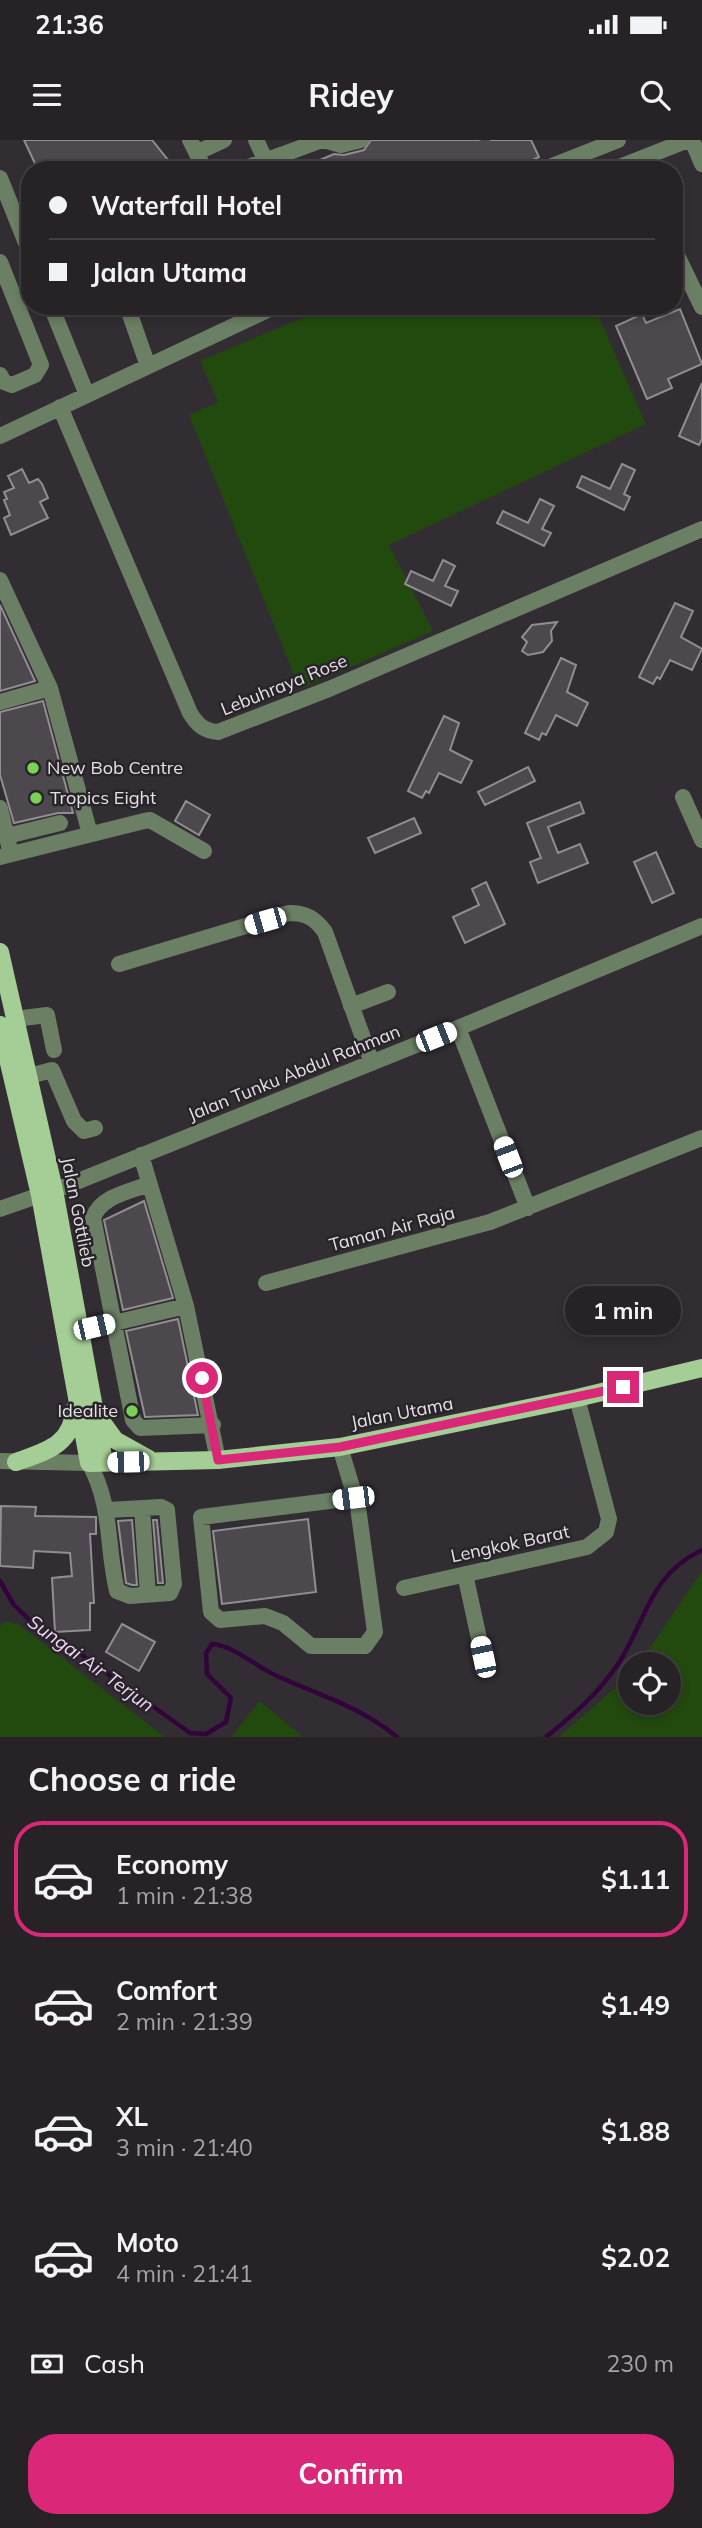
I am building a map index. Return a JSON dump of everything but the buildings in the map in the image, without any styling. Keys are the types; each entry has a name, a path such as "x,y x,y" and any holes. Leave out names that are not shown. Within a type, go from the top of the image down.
{"main road":[{"name":"Jalan Gottlieb","path":"0,952 8,1022 80,1331 95,1412 97,1463"},
{"name":"Jalan Gottlieb","path":"8,1022 29,1076 76,1393 97,1463"},
{"name":"Jalan Utama","path":"97,1463 218,1460 340,1447 577,1398 702,1368"},
{"path":"8,1461 45,1452 65,1440 74,1421 76,1393"},
{"path":"95,1412 115,1440 153,1461"}],"street":[{"path":"194,146 224,140"},
{"path":"256,140 265,159"},
{"path":"260,161 323,140 341,145 361,140"},
{"path":"565,161 618,140"},
{"path":"635,161 690,140 702,164"},
{"path":"0,178 21,230"},
{"path":"0,262 21,315"},
{"path":"683,268 702,307"},
{"path":"0,375 4,382 12,385 35,375 41,365 21,315"},
{"path":"54,315 87,395"},
{"path":"130,315 148,366"},
{"path":"235,315 238,322"},
{"path":"0,436 255,315"},
{"name":"Lebuhraya Rose","path":"60,407 190,713 200,726 210,732 218,732 329,689 702,529"},
{"path":"0,580 50,688 90,834"},
{"path":"0,702 50,688"},
{"path":"683,797 702,840"},
{"path":"0,808 7,836 6,856 150,820 204,850"},
{"path":"7,836 60,822"},
{"path":"119,964 299,913 318,922 325,932 372,1063"},
{"name":"Jalan Tunku Abdul Rahman","path":"0,1209 372,1063 702,926"},
{"path":"351,1006 388,992"},
{"path":"8,1022 47,1015 54,1050"},
{"path":"458,1028 528,1208"},
{"path":"29,1076 52,1070 74,1121 84,1131 95,1128"},
{"name":"Taman Air Raja","path":"266,1283 489,1222 702,1138"},
{"path":"141,1155 186,1306 213,1425 218,1460"},
{"path":"149,1184 104,1202 93,1218 136,1426 213,1425"},
{"path":"80,1331 186,1306"},
{"name":"Lengkok Barat","path":"404,1588 587,1547 606,1532 609,1519 577,1398"},
{"path":"340,1447 353,1498 358,1507 375,1632 365,1646 311,1646 283,1623 265,1616 220,1620 215,1618 211,1612 201,1517 353,1498"},
{"path":"8,1461 97,1463"},
{"name":"Jalan Gottlieb","path":"97,1463 99,1481 108,1510"},
{"path":"142,1508 148,1595"},
{"path":"108,1510 167,1510 174,1584 170,1593 125,1596 117,1591 108,1510"},
{"path":"465,1574 483,1657"}],"green space":[{"path":"310,315 598,315 646,424 389,545 433,631 300,689 189,415 218,402 200,361"},
{"path":"702,1571 702,1737 559,1737 618,1685 618,1715 681,1715 681,1652 647,1652"},
{"path":"6,1621 18,1624 165,1737 0,1737 0,1626"},
{"path":"260,1701 303,1737 231,1737"}],"waterway":[{"name":"Sungai Air Terjun","path":"546,1737 585,1704 610,1675 628,1648 660,1585 685,1560 702,1550"},
{"name":"Sungai Air Terjun","path":"0,1581 14,1605 38,1628 72,1648 190,1733 206,1734 226,1722 231,1698 207,1674 206,1653 212,1644 228,1648 275,1675 353,1709 397,1737"}],"tunnel":[{"path":"481,140 490,161"}],"place":[{"name":"New Bob Centre","path":"33,768"},
{"name":"Tropics Eight","path":"36,798"},
{"name":"Idealite","path":"132,1411"}],"route":[{"path":"202,1378 218,1460 340,1447 623,1387"}]}
